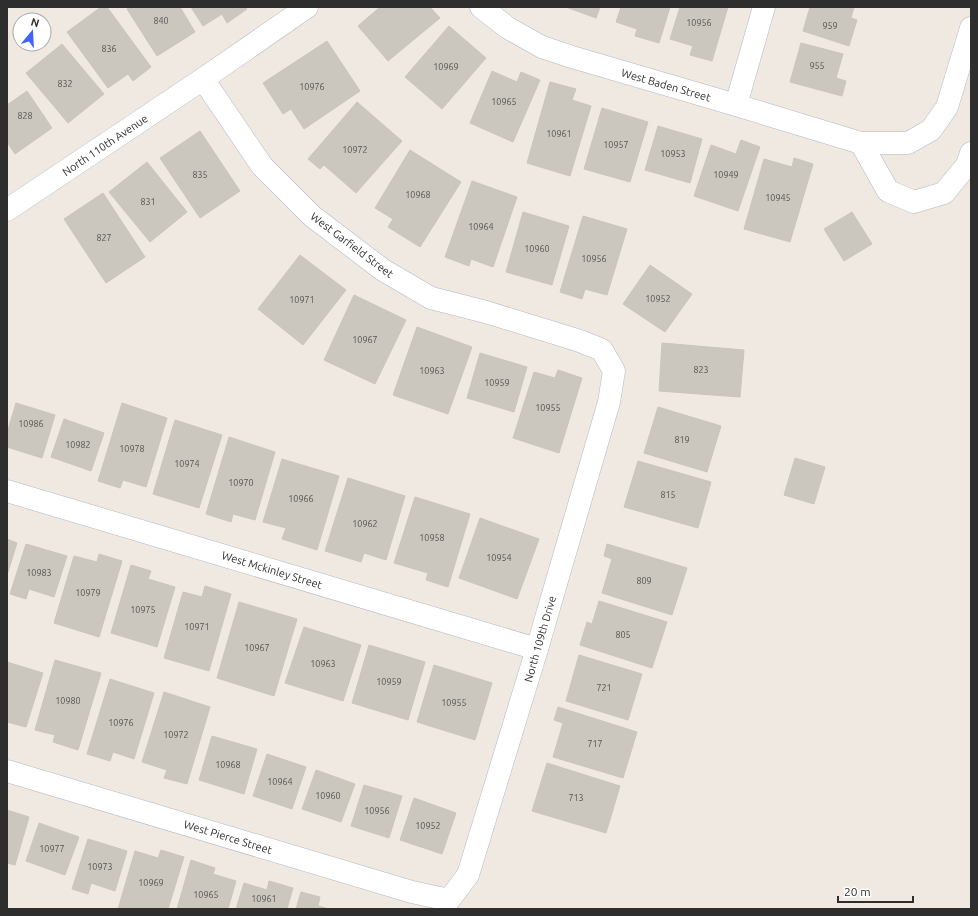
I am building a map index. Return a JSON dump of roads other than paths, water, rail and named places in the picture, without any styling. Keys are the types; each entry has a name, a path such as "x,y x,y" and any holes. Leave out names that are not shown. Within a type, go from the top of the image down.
{"street":[{"name":"North 110th Avenue","path":"7,210 203,79 307,7"},
{"name":"West Baden Street","path":"481,7 508,28 542,47 861,143 908,143 931,130 947,107 971,28"},
{"path":"736,105 764,7"},
{"name":"West Garfield Street","path":"203,79 262,166 312,216 383,270 431,298 486,312 573,339 602,350 614,371"},
{"path":"861,143 888,191 914,202 944,193 967,165 971,153"},
{"name":"North 109th Drive","path":"449,900 468,875 537,649 609,402 614,371"},
{"name":"West Mckinley Street","path":"7,491 537,649"},
{"name":"West Pierce Street","path":"7,771 412,892 449,900"}]}
